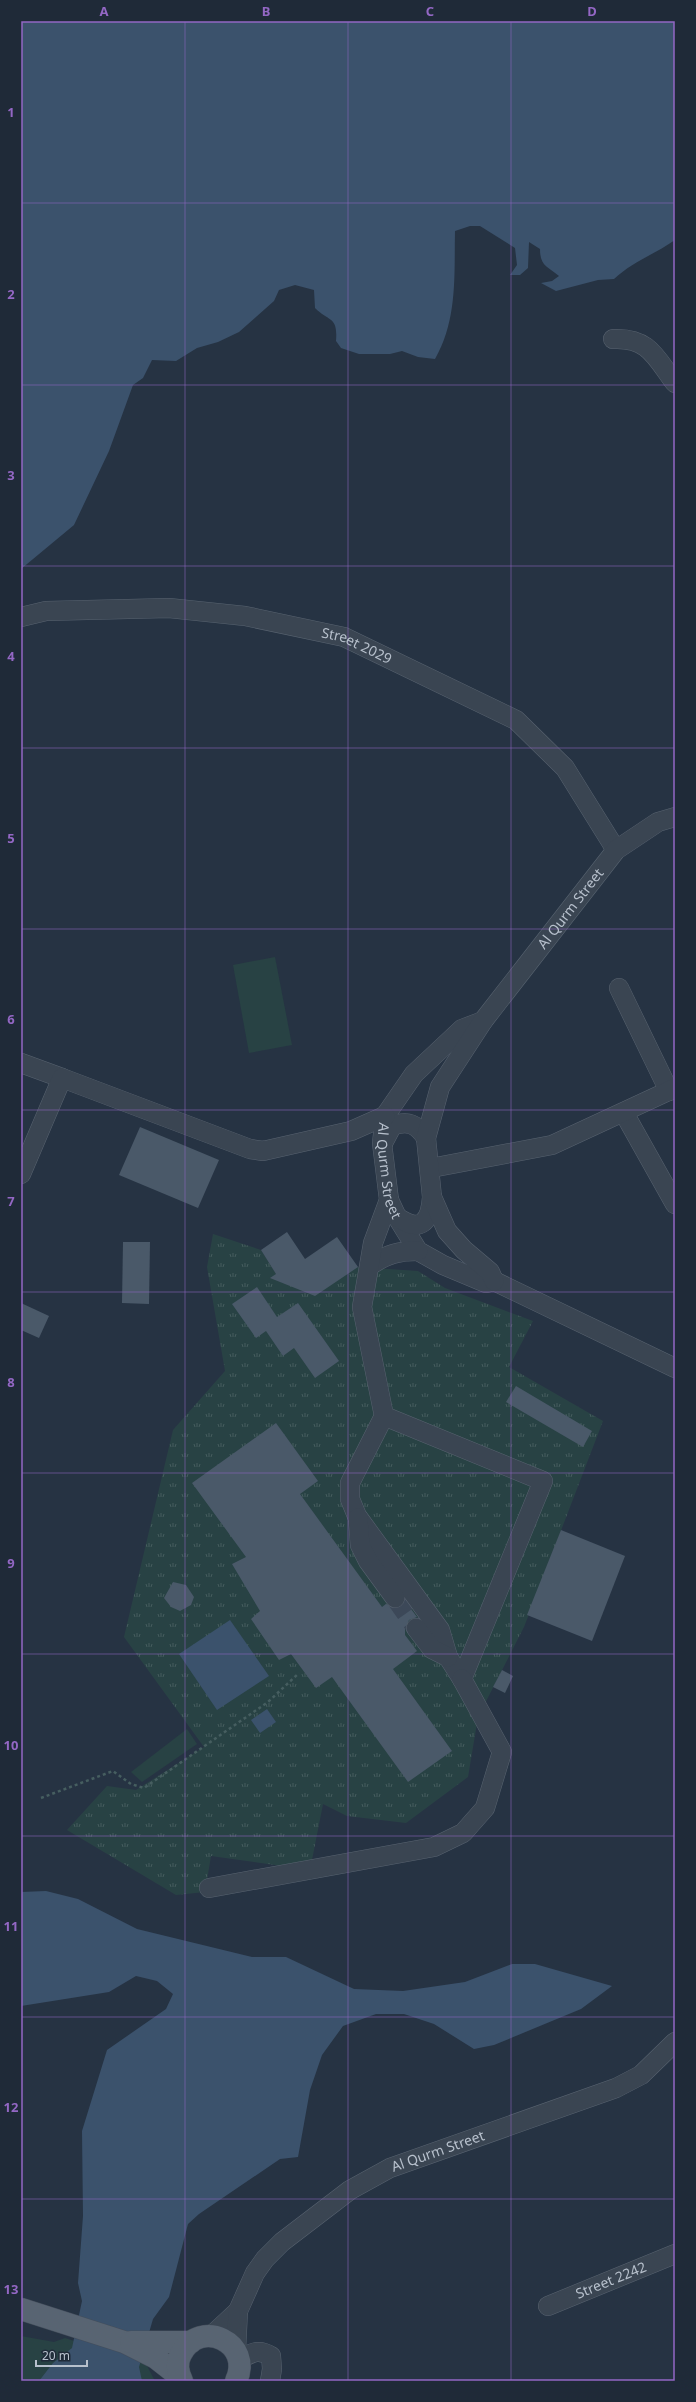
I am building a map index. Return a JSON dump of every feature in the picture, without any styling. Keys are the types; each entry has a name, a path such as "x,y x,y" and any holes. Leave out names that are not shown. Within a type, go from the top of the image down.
{"main road":[{"path":"21,2309 124,2342 158,2351 201,2339 221,2338 238,2356 240,2368 236,2381"},
{"path":"180,2378 179,2357 201,2339"},
{"path":"158,2351 180,2378"}],"street":[{"path":"613,339 626,338 639,341 651,351 675,384"},
{"name":"Street 2029","path":"21,617 46,611 169,608 245,616 344,637 516,720 565,768 616,850"},
{"name":"Al Qurm Street","path":"494,1281 490,1272 464,1250 447,1231 432,1198 431,1168 426,1138 440,1087 483,1021 616,850 658,822 675,817"},
{"path":"431,1168 552,1145 672,1090 619,988"},
{"name":"Al Qurm Street","path":"483,1021 462,1029 414,1074 385,1116 382,1143 389,1200 396,1217 418,1251 443,1265 486,1283 494,1281 675,1368"},
{"path":"21,1063 250,1149 263,1151 351,1131 385,1116"},
{"path":"21,1174 62,1078"},
{"path":"624,1113 675,1204"},
{"path":"382,1143 392,1126 401,1123 408,1123 419,1127 426,1138"},
{"path":"396,1217 406,1224 417,1225 426,1222 431,1213 432,1198"},
{"path":"209,1888 434,1848 463,1833 485,1808 502,1752 462,1679 448,1657 440,1630 358,1516 350,1499 350,1484 384,1416 362,1307 371,1265 373,1243 389,1200"},
{"path":"371,1265 382,1257 400,1251 418,1251"},
{"path":"384,1416 543,1482 462,1679"},
{"path":"358,1516 360,1544 368,1561 395,1598"},
{"path":"416,1628 432,1649 448,1657"},
{"name":"Al Qurm Street","path":"238,2356 238,2311 255,2273 265,2259 282,2242 350,2190 390,2168 616,2088 641,2075 675,2042"},
{"name":"Street 2242","path":"548,2306 675,2254"},
{"name":"Al Qurm Street","path":"201,2339 238,2311"},
{"path":"238,2356 262,2351 271,2356 272,2369 270,2381"}],"path":[{"path":"41,1798 113,1771 131,1784 144,1788 268,1702 299,1673"}],"green space":[{"path":"275,957 292,1045 249,1053 233,965"},
{"path":"213,1234 261,1250 282,1283 358,1267 418,1271 445,1288 533,1321 509,1367 603,1421 524,1627 478,1717 468,1777 406,1823 347,1816 323,1804 310,1870 211,1856 205,1892 176,1895 67,1830 107,1786 136,1790 204,1747 124,1637 173,1430 225,1371 207,1267"},
{"path":"187,1729 197,1744 142,1782 131,1772"},
{"path":"21,2336 54,2342 65,2338 146,2364 155,2381 21,2381"}],"water":[{"path":"21,21 675,21 675,240 628,268 614,279 598,280 556,291 541,283 552,281 559,276 545,265 541,259 540,249 529,242 528,268 520,275 510,275 517,265 515,248 480,226 470,226 455,231 454,280 451,312 448,328 435,359 418,357 402,351 390,354 359,354 341,348 336,341 336,327 334,323 315,308 314,290 295,285 279,290 274,301 239,332 218,342 197,348 176,361 152,360 143,378 133,385 109,451 74,525 21,569"},
{"path":"230,1620 269,1676 217,1710 179,1654"},
{"path":"267,1709 276,1722 260,1733 251,1720"},
{"path":"46,1891 78,1899 137,1929 252,1957 286,1957 354,1989 403,1991 465,1982 512,1964 535,1964 612,1986 581,2009 494,2045 474,2049 434,2024 404,2014 376,2014 343,2026 322,2055 310,2090 298,2157 280,2159 199,2214 188,2224 169,2297 153,2319 139,2367 142,2381 39,2381 53,2363 72,2348 82,2301 78,2283 83,2216 82,2131 107,2050 166,2009 173,1994 157,1981 136,1976 109,1992 21,2006 21,1892"}],"building":[{"path":"140,1127 219,1160 198,1208 119,1175"},
{"path":"287,1232 305,1259 337,1237 358,1267 315,1296 270,1278 276,1274 261,1250"},
{"path":"123,1242 150,1242 149,1304 122,1303"},
{"path":"257,1287 277,1317 298,1303 339,1361 315,1378 294,1348 283,1356 266,1331 256,1338 232,1304"},
{"path":"21,1303 49,1316 39,1338 21,1330"},
{"path":"516,1386 592,1431 583,1447 506,1402"},
{"path":"276,1423 318,1481 300,1494 382,1607 386,1604 397,1609 402,1607 405,1601 417,1617 409,1620 405,1629 405,1635 417,1651 393,1669 452,1751 408,1782 332,1677 316,1688 291,1654 279,1660 251,1619 260,1611 232,1564 246,1557 192,1483"},
{"path":"561,1530 625,1556 592,1641 527,1615"},
{"path":"173,1582 186,1585 194,1597 191,1605 180,1611 171,1607 164,1598"},
{"path":"502,1670 513,1676 505,1693 493,1687"}],"tunnel":[{"path":"395,1598 416,1628"}]}
